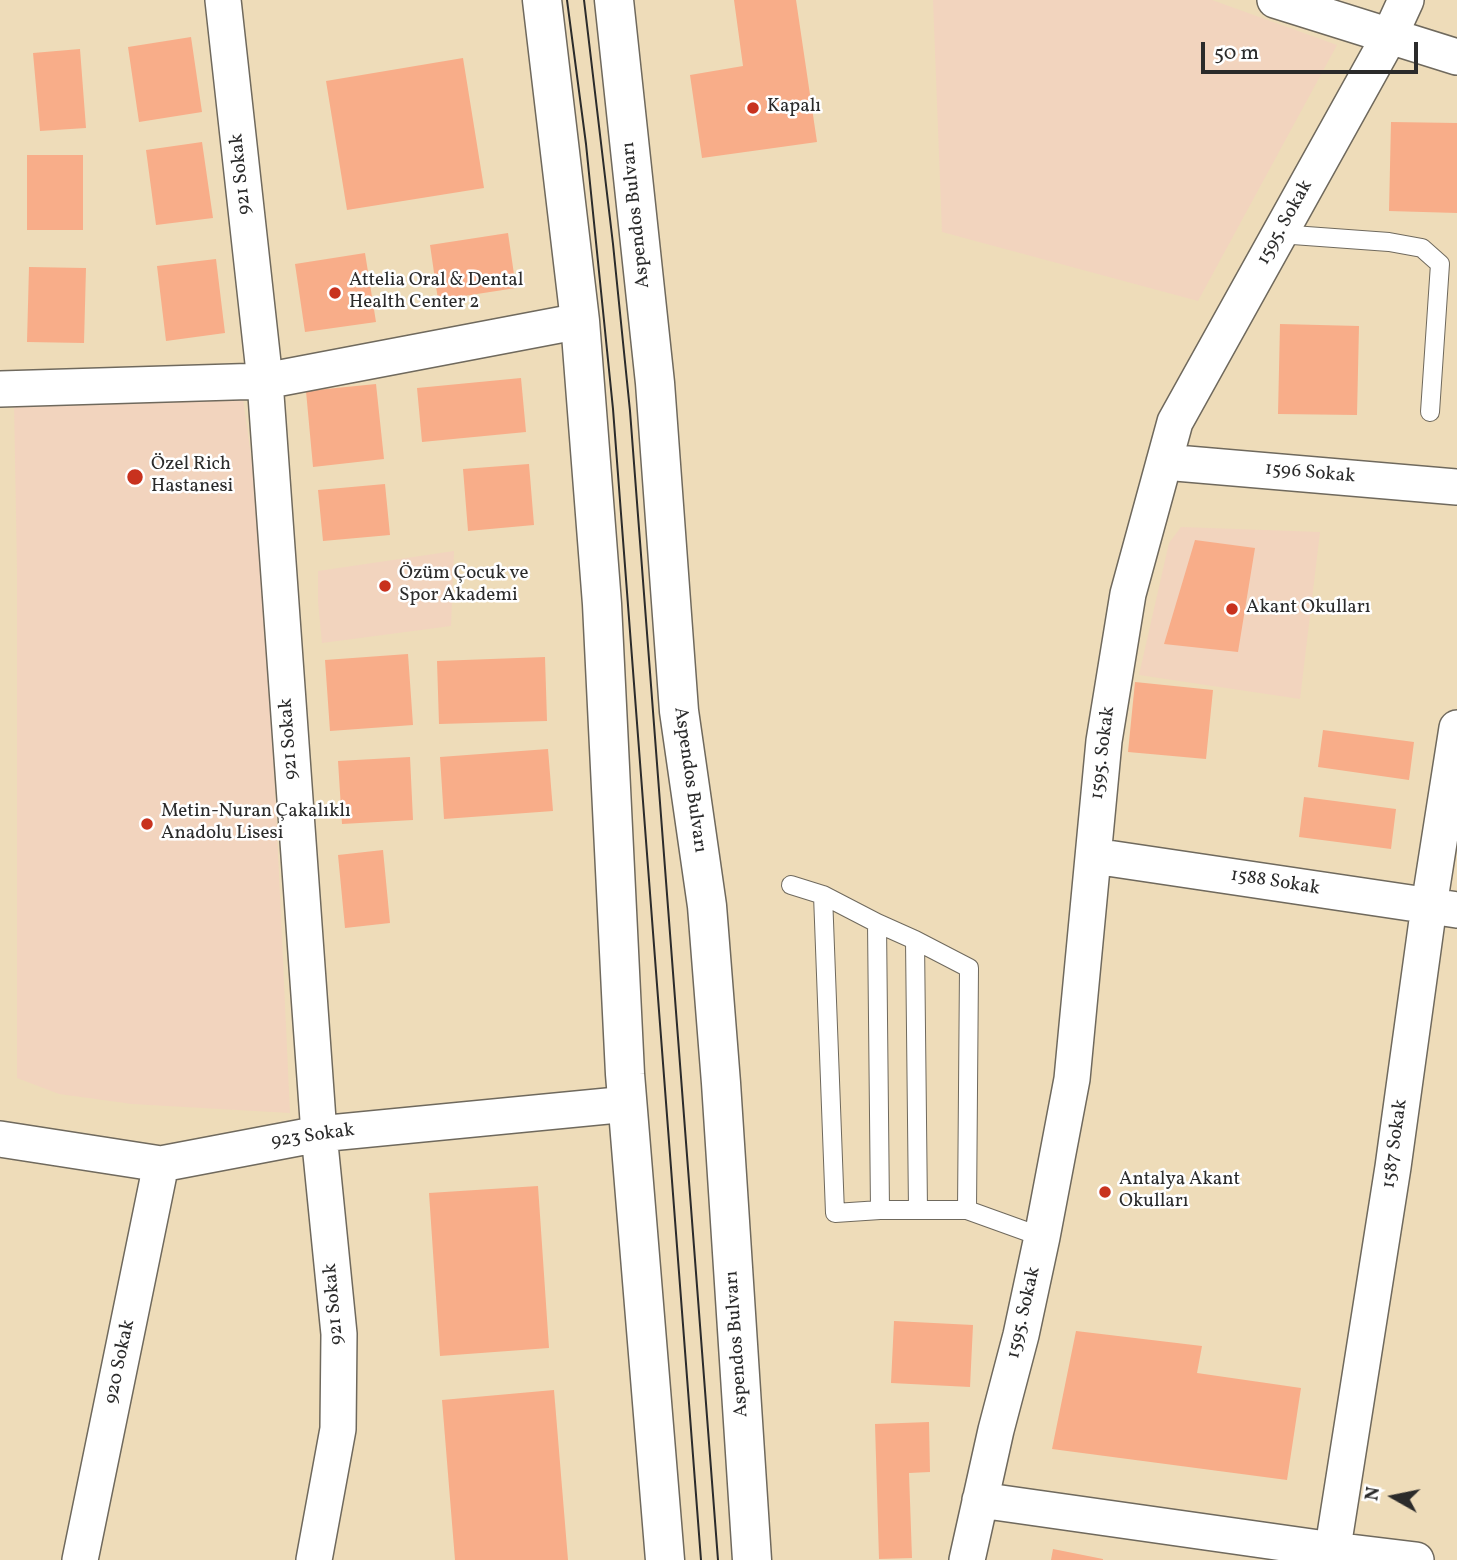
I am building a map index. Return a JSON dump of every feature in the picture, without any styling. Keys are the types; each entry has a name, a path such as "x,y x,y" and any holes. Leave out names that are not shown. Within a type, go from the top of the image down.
{"main road":[{"path":"542,0 580,321 602,604 625,1074 665,1560"},
{"name":"Aspendos Bulvarı","path":"614,0 655,383 679,711 709,931 752,1560"}],"street":[{"name":"921 Sokak","path":"223,0 265,382 319,1134 339,1334 338,1429 314,1560"},
{"path":"1275,0 1457,57"},
{"name":"1595. Sokak","path":"967,1560 1021,1335 1072,1079 1104,741 1128,594 1175,422 1389,37 1406,0"},
{"path":"0,389 265,382 580,321"},
{"name":"1596 Sokak","path":"1164,462 1457,486"},
{"name":"1587 Sokak","path":"1332,1555 1393,1167 1443,908 1457,728"},
{"name":"1588 Sokak","path":"1094,856 1443,908"},
{"name":"923 Sokak","path":"0,1139 161,1164 319,1134 628,1104"},
{"name":"920 Sokak","path":"80,1560 161,1164"},
{"path":"980,1500 1332,1555 1416,1560"}],"lane":[{"path":"1279,234 1389,242 1422,248 1440,264 1430,412"},
{"path":"791,885 823,895 969,968 967,1210"},
{"path":"823,895 835,1213 967,1210 1042,1237"},
{"path":"877,923 880,1210"},
{"path":"915,940 918,1210"}],"shaded area":[{"path":"933,0 1212,0 1337,45 1198,301 942,232"},
{"name":"Metin-Nuran Çakalıklı Anadolu Lisesi","path":"242,391 264,550 290,1113 132,1104 59,1094 17,1078 17,569 14,404"},
{"name":"Akant Okulları","path":"1181,527 1320,532 1300,699 1139,675 1169,543"},
{"name":"Özüm Çocuk ve Spor Akademi","path":"454,551 451,626 322,643 318,571"}],"building":[{"name":"Kapalı","path":"734,0 796,0 817,142 702,158 690,75 743,66"},
{"path":"191,37 202,112 139,122 128,47"},
{"path":"80,49 86,128 40,131 33,53"},
{"path":"463,58 484,188 347,210 326,81"},
{"path":"1391,122 1457,123 1457,213 1389,211"},
{"path":"202,142 213,218 156,225 146,150"},
{"path":"27,155 83,155 83,230 27,230"},
{"path":"508,233 516,288 438,300 430,245"},
{"name":"Attelia Oral & Dental Health Center 2","path":"365,253 376,322 305,332 295,264"},
{"path":"216,259 225,333 166,341 157,266"},
{"path":"29,267 86,268 84,343 27,342"},
{"path":"1280,324 1359,326 1357,415 1278,414"},
{"path":"521,378 526,432 422,442 417,388"},
{"path":"376,384 384,459 313,467 306,391"},
{"path":"529,464 534,525 468,531 463,469"},
{"path":"385,484 390,535 323,541 318,490"},
{"path":"1195,540 1255,548 1238,652 1164,644"},
{"path":"408,654 413,725 330,731 325,660"},
{"path":"545,657 547,721 439,724 437,661"},
{"path":"1135,682 1213,690 1206,759 1128,752"},
{"path":"1323,730 1414,742 1409,780 1318,767"},
{"path":"548,749 553,811 444,819 440,757"},
{"path":"410,757 413,820 342,824 338,761"},
{"path":"1304,797 1396,809 1391,849 1299,837"},
{"path":"383,850 390,923 345,928 338,855"},
{"path":"538,1186 549,1348 440,1356 429,1193"},
{"path":"894,1321 973,1325 970,1387 891,1383"},
{"path":"1076,1331 1202,1346 1197,1373 1301,1388 1287,1480 1052,1449"},
{"path":"554,1390 568,1560 455,1560 442,1400"},
{"path":"929,1422 930,1472 909,1473 912,1558 879,1559 875,1424"},
{"path":"1053,1549 1103,1559 1103,1560 1051,1560"}],"tram line":[{"path":"567,0 586,144 613,409 701,1560"},
{"path":"584,0 630,411 718,1560"}],"place":[{"name":"Kapalı","path":"753,108"},
{"name":"Attelia Oral & Dental Health Center 2","path":"335,293"},
{"name":"Özel Rich Hastanesi","path":"135,477"},
{"name":"Özüm Çocuk ve Spor Akademi","path":"385,586"},
{"name":"Akant Okulları","path":"1232,609"},
{"name":"Metin-Nuran Çakalıklı Anadolu Lisesi","path":"147,824"},
{"name":"Antalya Akant Okulları","path":"1105,1192"}]}
